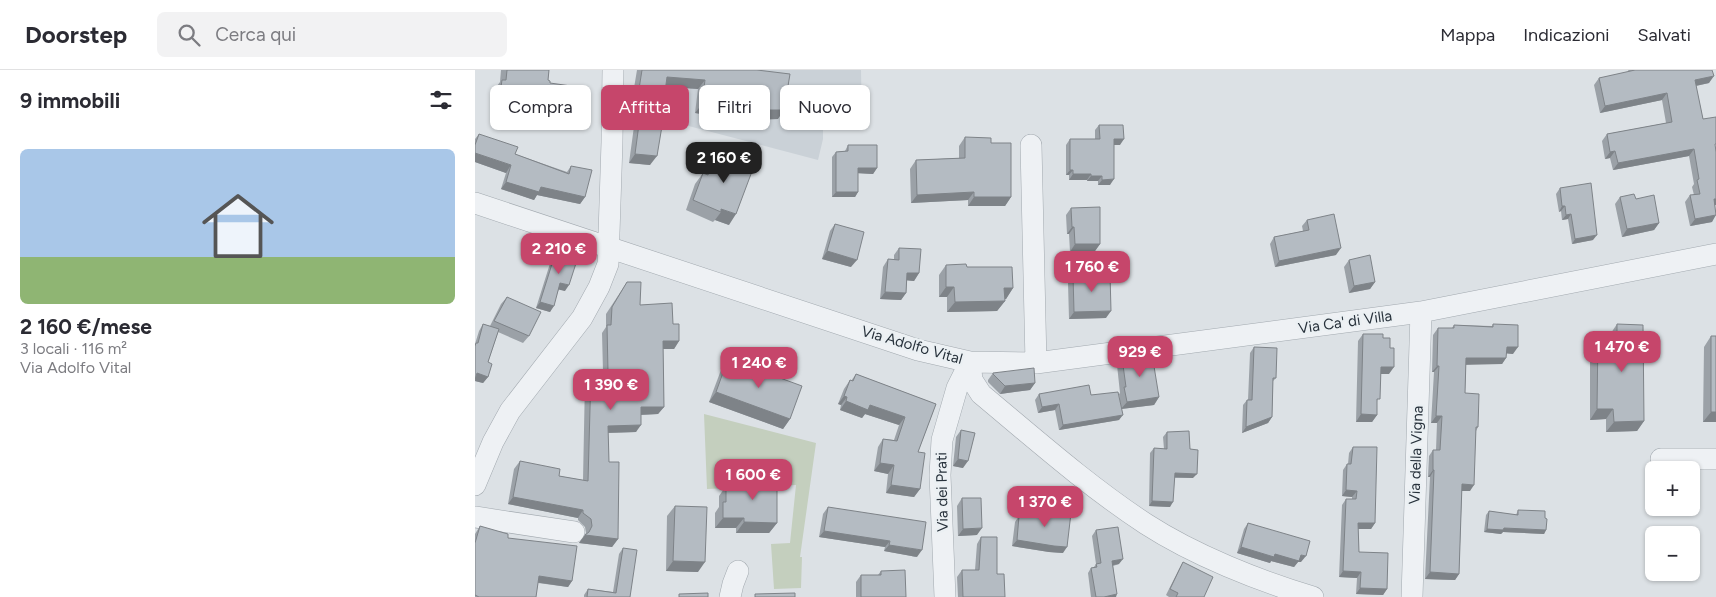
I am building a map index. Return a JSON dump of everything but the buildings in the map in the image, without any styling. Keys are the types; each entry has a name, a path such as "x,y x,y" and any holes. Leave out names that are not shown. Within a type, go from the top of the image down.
{"street":[{"path":"475,485 493,442 510,411 578,324 593,300 608,264 613,70"},
{"path":"1031,145 1036,363"},
{"name":"Via Adolfo Vital","path":"475,203 918,350 970,362 972,380 981,394 1085,480 1147,524 1183,545 1227,565 1289,590 1313,597"},
{"name":"Via Ca' di Villa","path":"970,362 1036,363 1421,312 1716,254"},
{"name":"Via della Vigna","path":"1412,597 1421,312"},
{"name":"Via dei Prati","path":"945,597 940,475 942,440 957,388 970,362"},
{"path":"1661,459 1716,459"},
{"path":"475,517 574,532"},
{"path":"730,597 738,571"}],"shaded area":[{"path":"709,70 861,70 861,85 780,85 780,130 823,130 818,160 704,130 770,130 770,85 699,85 699,129 689,126 690,88"}],"green space":[{"path":"704,414 816,443 800,557 802,557 801,588 774,589 771,544 790,543 796,485 707,489"}]}
